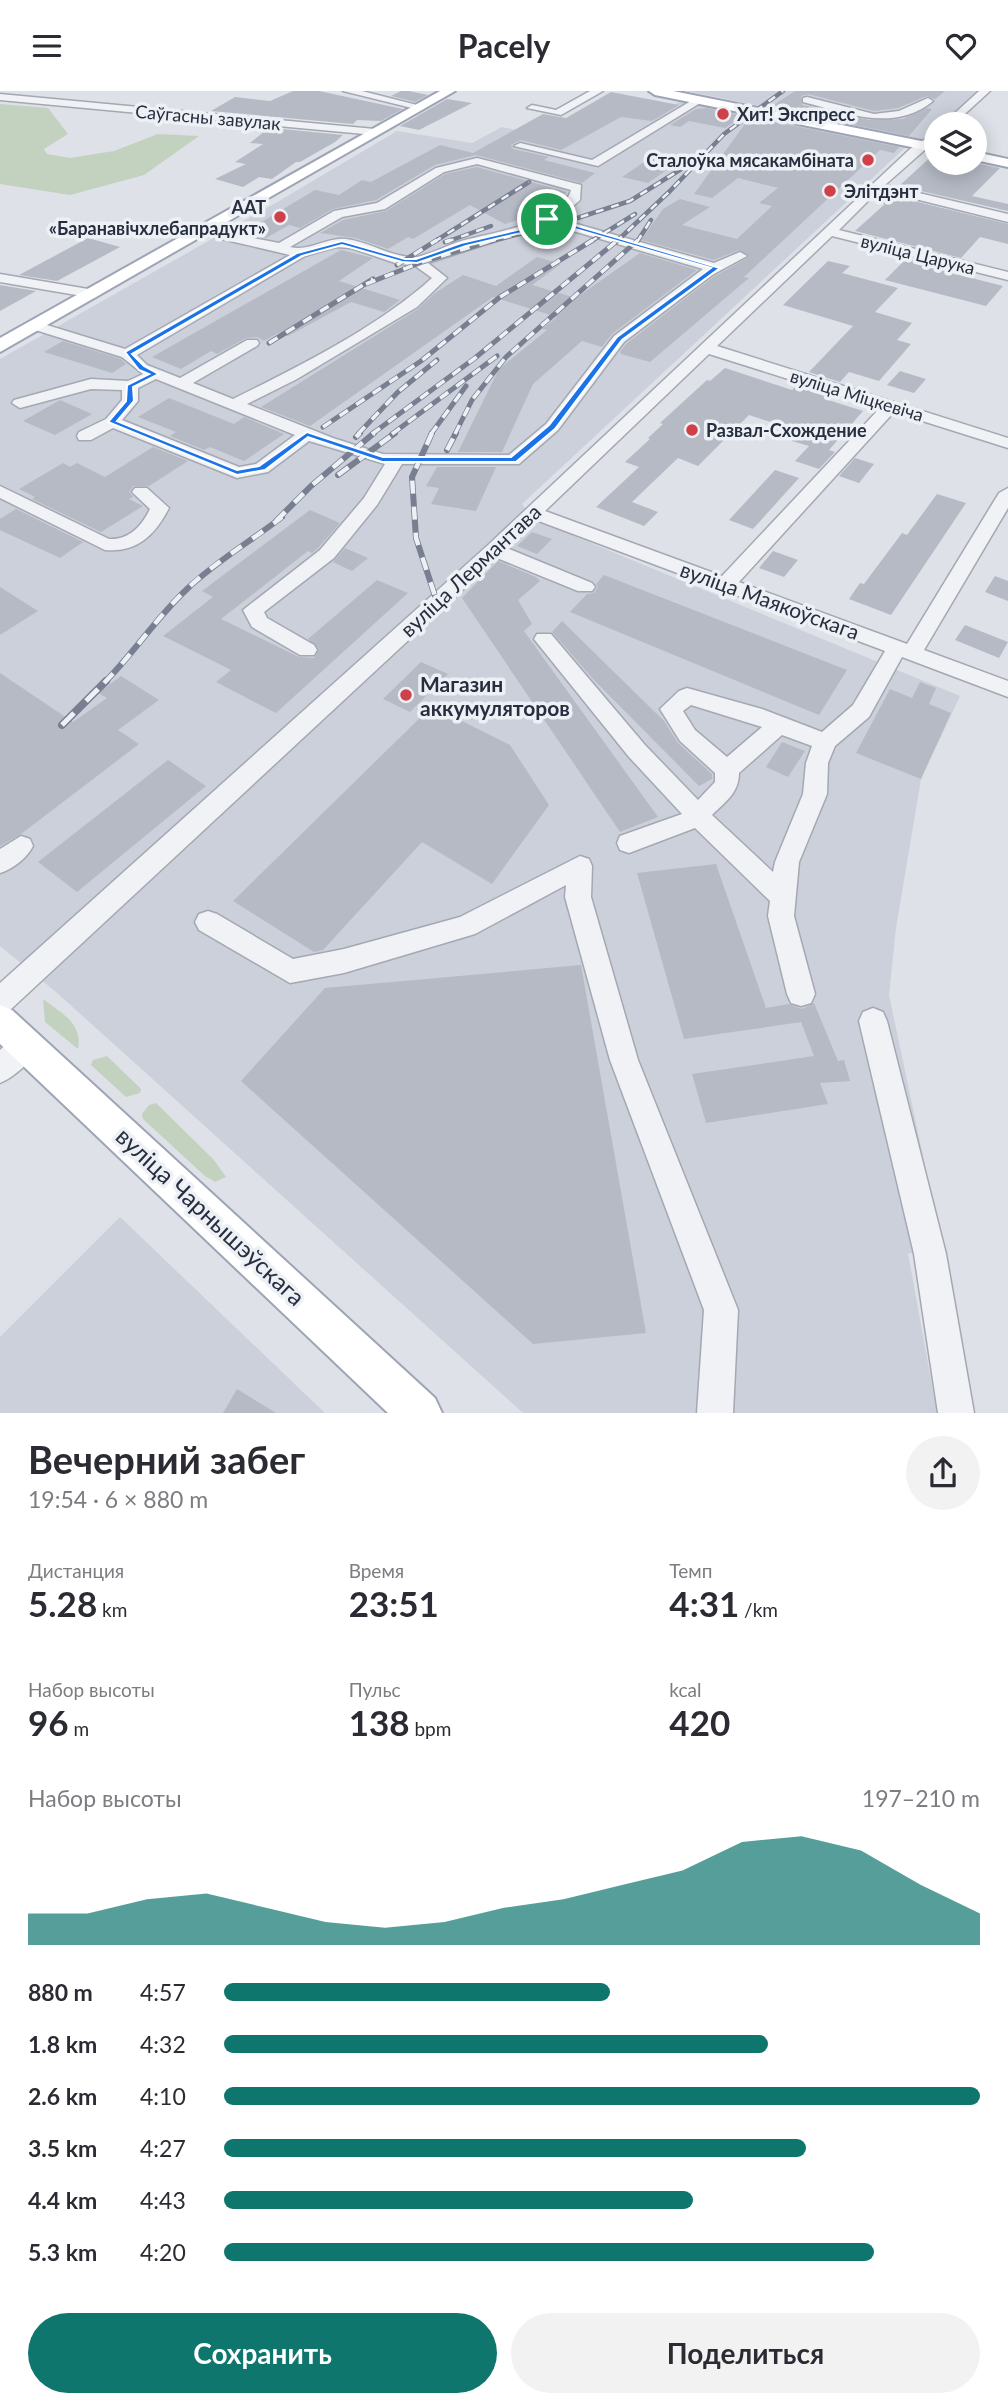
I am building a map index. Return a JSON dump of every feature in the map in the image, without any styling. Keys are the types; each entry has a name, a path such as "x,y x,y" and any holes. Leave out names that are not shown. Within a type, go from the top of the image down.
{"main road":[{"path":"0,346 449,91"},
{"path":"655,91 924,146"},
{"path":"987,159 1008,163"},
{"name":"вуліца Чарнышэўскага","path":"9,1045 420,1413"}],"street":[{"path":"348,91 420,107"},
{"path":"532,108 556,113 598,91"},
{"path":"821,91 802,104 874,117 901,114 928,101"},
{"path":"961,112 985,91"},
{"name":"Саўгасны завулак","path":"0,97 375,132"},
{"path":"520,146 594,164 700,100"},
{"name":"вуліца Лермантава","path":"0,1001 494,550 876,186 924,151"},
{"path":"127,353 299,255 342,243 404,261 417,261 464,244 519,231 547,219 573,203 577,195 576,188 477,161 440,170 381,206 338,214 281,247"},
{"path":"876,186 1008,218"},
{"path":"547,219 716,268"},
{"path":"204,230 281,247 299,255"},
{"name":"вуліца Царука","path":"829,232 1008,276"},
{"path":"37,325 127,353 142,368 155,374 307,434 382,459 513,460 552,427 619,339 716,268 740,256"},
{"path":"232,405 292,376 412,304 440,278 417,261"},
{"path":"0,278 94,294"},
{"path":"180,384 252,343"},
{"name":"вуліца Міцкевіча","path":"707,348 1008,443"},
{"path":"20,403 91,384 130,386 155,374"},
{"path":"85,436 112,422 130,401 130,386"},
{"path":"726,584 891,406"},
{"path":"112,422 237,473 262,468 307,434"},
{"path":"307,650 259,622 253,610 327,554 371,501 397,459"},
{"path":"0,491 105,544 120,547 137,539 153,522 160,508 141,492"},
{"path":"802,994 780,916 787,862 815,794 817,763 825,742 861,711 905,650 1008,493"},
{"name":"вуліца Маякоўскага","path":"531,512 1008,689"},
{"path":"494,550 585,587"},
{"path":"544,639 637,751 698,815 783,897"},
{"path":"727,770 701,750 678,726 671,709 687,696 825,742"},
{"path":"629,843 694,819 727,785 727,770 780,725"},
{"path":"0,863 21,846"},
{"path":"208,922 290,971 344,961 466,926 580,866 578,897 624,1061 720,1310 715,1413"},
{"path":"873,1021 930,1254 956,1413"}],"shaded area":[{"path":"687,91 978,91 955,112 924,112 924,140"},
{"name":"ААТ «Баранавічхлебапрадукт»","path":"686,99 909,144 522,504 533,519 960,696 921,779 896,928 889,995 944,1256 908,1253 937,1413 523,1413 56,992 0,946 0,359 397,131 472,143 502,127 558,139 616,110 649,116"},
{"path":"120,1217 325,1413 0,1413 0,1337"}],"green space":[{"path":"0,104 48,108 68,134 44,149 47,154 70,158 114,151 158,134 199,136 144,175 70,195 0,184"},
{"path":"43,999 74,1025 79,1040 78,1049 45,1022"},
{"path":"107,1056 141,1089 140,1093 126,1097 91,1065 93,1060"},
{"path":"156,1103 214,1160 226,1177 215,1182 205,1176 143,1119 142,1114 149,1105"}],"building":[{"path":"293,91 319,91 403,109 381,121 357,120 353,124 211,111 235,97 270,101"},
{"path":"401,91 428,95 415,102 391,96"},
{"path":"795,91 945,91 935,99 927,96 898,108 874,111 808,94 801,96 802,105 869,120 903,119 927,108 932,109 924,112 924,118 909,136 769,108"},
{"path":"611,92 679,105 652,121 621,117 561,150 521,140 511,145 513,149 549,157 544,160 595,173 582,183 476,155 435,165 376,200 333,209 300,228 289,225 266,238 243,233 315,190 339,195 362,180 371,182 440,145 473,153 543,114 566,118"},
{"path":"447,99 472,103 419,130 400,126"},
{"path":"707,108 743,116 725,128 689,121 680,127 670,125 696,109"},
{"path":"750,117 899,147 894,153 880,150 744,277 749,278 650,362 621,354 626,344 713,277 749,257 739,250 714,260 641,240 663,209 680,199 710,207 682,225 737,239 772,206 759,203 778,188 738,178 712,198 694,194"},
{"path":"261,127 343,135 272,179 259,177 243,187 215,179 246,164 235,162 263,144 250,143 265,131 257,131"},
{"path":"656,154 681,160 648,183 622,177"},
{"path":"924,163 924,175 987,175 987,165 1000,168 972,196 1008,204 1008,211 899,186"},
{"path":"477,167 567,192 535,215 505,224 470,205 413,239 408,237 388,249 356,238 320,233 343,220 386,211 445,174"},
{"path":"889,195 1008,224 1008,244 980,237 961,258 855,231 885,204 880,203"},
{"path":"88,238 120,247 57,281 19,275"},
{"path":"341,250 373,258 339,281 400,300 384,312 351,302 288,336 278,333 264,341 257,337 246,338 217,354 211,351 181,369 152,357"},
{"path":"640,253 697,270 612,334 602,347 582,341 533,384 502,452 458,452 499,369 547,330 542,329 557,317 493,297 310,426 261,407 418,309 435,293 463,275 496,286 537,257 561,264 532,285 576,298"},
{"path":"907,258 951,268 948,272 1003,286 986,306 885,280"},
{"path":"828,261 850,266 842,273 898,288 875,312 912,323 897,340 911,344 879,381 849,372 840,382 809,372 853,326 783,305"},
{"path":"0,285 36,291 0,311"},
{"path":"63,341 121,359 126,364 112,373 44,352"},
{"path":"725,368 792,390 797,385 828,394 825,399 863,411 829,450 835,452 819,469 795,461 809,446 792,441 800,432 749,415 698,466 678,458 632,502 658,512 644,526 596,507 639,467 625,462 650,439 648,438 663,424 660,423 707,380 710,381"},
{"path":"900,371 926,379 914,393 887,385"},
{"path":"169,398 234,424 244,417 284,434 244,461 210,447 204,450 170,436 176,432 138,417"},
{"path":"60,400 92,414 55,435 23,421"},
{"path":"153,447 188,461 149,486 133,486 129,492 133,497 129,499 143,506 101,532 32,499 35,497 19,489 63,463 70,467 77,463 105,477"},
{"path":"855,458 874,464 859,483 839,476"},
{"path":"437,467 496,467 476,511 431,504 439,488 426,486"},
{"path":"775,470 799,478 753,529 729,520"},
{"path":"937,494 966,503 891,615 849,599 860,583 864,584 902,533 907,535"},
{"path":"16,509 83,542 60,558 0,530 0,519"},
{"path":"310,510 340,523 312,553 308,551 221,619 299,657 314,658 319,649 308,639 377,580 408,593 276,713 216,682 231,670 163,636 213,597 202,591"},
{"path":"532,532 552,539 537,554 517,546"},
{"path":"345,548 368,558 352,571 333,562"},
{"path":"773,551 798,560 784,577 759,568"},
{"path":"498,561 540,581 518,600 532,624 524,631 658,817 620,832 462,598"},
{"path":"604,575 847,670 819,715 570,612 587,594 594,593 598,587 596,584"},
{"path":"995,576 1008,581 1008,601 985,592"},
{"path":"0,587 38,611 0,635"},
{"path":"562,621 664,721 678,743 712,774 712,779 699,786 594,680 552,632"},
{"path":"965,625 1008,642 999,658 955,640"},
{"path":"421,662 448,674 410,712 383,699"},
{"path":"0,673 73,722 107,698 98,693 121,676 159,700 118,730 139,744 21,834 0,846"},
{"path":"920,682 936,688 929,704 951,713 921,779 856,753 890,689 912,698"},
{"path":"432,706 510,745 549,805 492,884 422,842 323,950 314,952 233,901"},
{"path":"782,742 805,751 788,777 766,767"},
{"path":"168,760 206,786 77,892 38,862"},
{"path":"716,864 766,1008 789,1004 802,1009 814,1003 838,1061 844,1060 850,1081 820,1083 828,1104 706,1123 692,1074 814,1056 801,1022 684,1039 637,873"},
{"path":"581,965 646,1333 533,1344 241,1081 325,988"},
{"path":"237,1389 276,1413 223,1413"}],"railway":[{"path":"616,242 670,191 724,134 783,91"},
{"path":"488,242 562,223 630,201 686,166"},
{"path":"434,242 529,182"},
{"path":"590,242 635,214"},
{"path":"637,242 651,220"},
{"path":"446,242 491,226"},
{"path":"397,265 437,240"},
{"path":"445,242 451,240"},
{"path":"366,284 422,262 494,240"},
{"path":"323,427 421,361 500,297 593,240"},
{"path":"372,434 475,358 618,240"},
{"path":"455,434 472,400 506,357 638,240"},
{"path":"269,343 373,279"},
{"path":"392,434 497,356"},
{"path":"358,434 398,392 437,360"},
{"path":"431,434 466,386"},
{"path":"356,437 360,433"},
{"path":"276,521 311,486 374,433"},
{"path":"338,475 395,433"},
{"path":"432,433 412,477 416,538 437,602"},
{"path":"447,450 456,433"},
{"path":"104,683 187,589 282,517"},
{"path":"62,725 104,683"}],"place":[{"name":"Хит! Экспресс","path":"723,114"},
{"name":"Сталоўка мясакамбіната","path":"868,160"},
{"name":"Элітдэнт","path":"830,191"},
{"name":"ААТ «Баранавічхлебапрадукт»","path":"280,217"},
{"name":"Развал-Схождение","path":"692,430"},
{"name":"Магазин аккумуляторов","path":"406,695"}],"route":[{"path":"547,219 716,268 619,339 552,427 513,460 382,459 307,434 262,468 237,473 112,422 130,401 130,386 155,374 142,368 127,353 299,255 342,243 404,261 417,261 464,244 519,231 547,219"}]}
